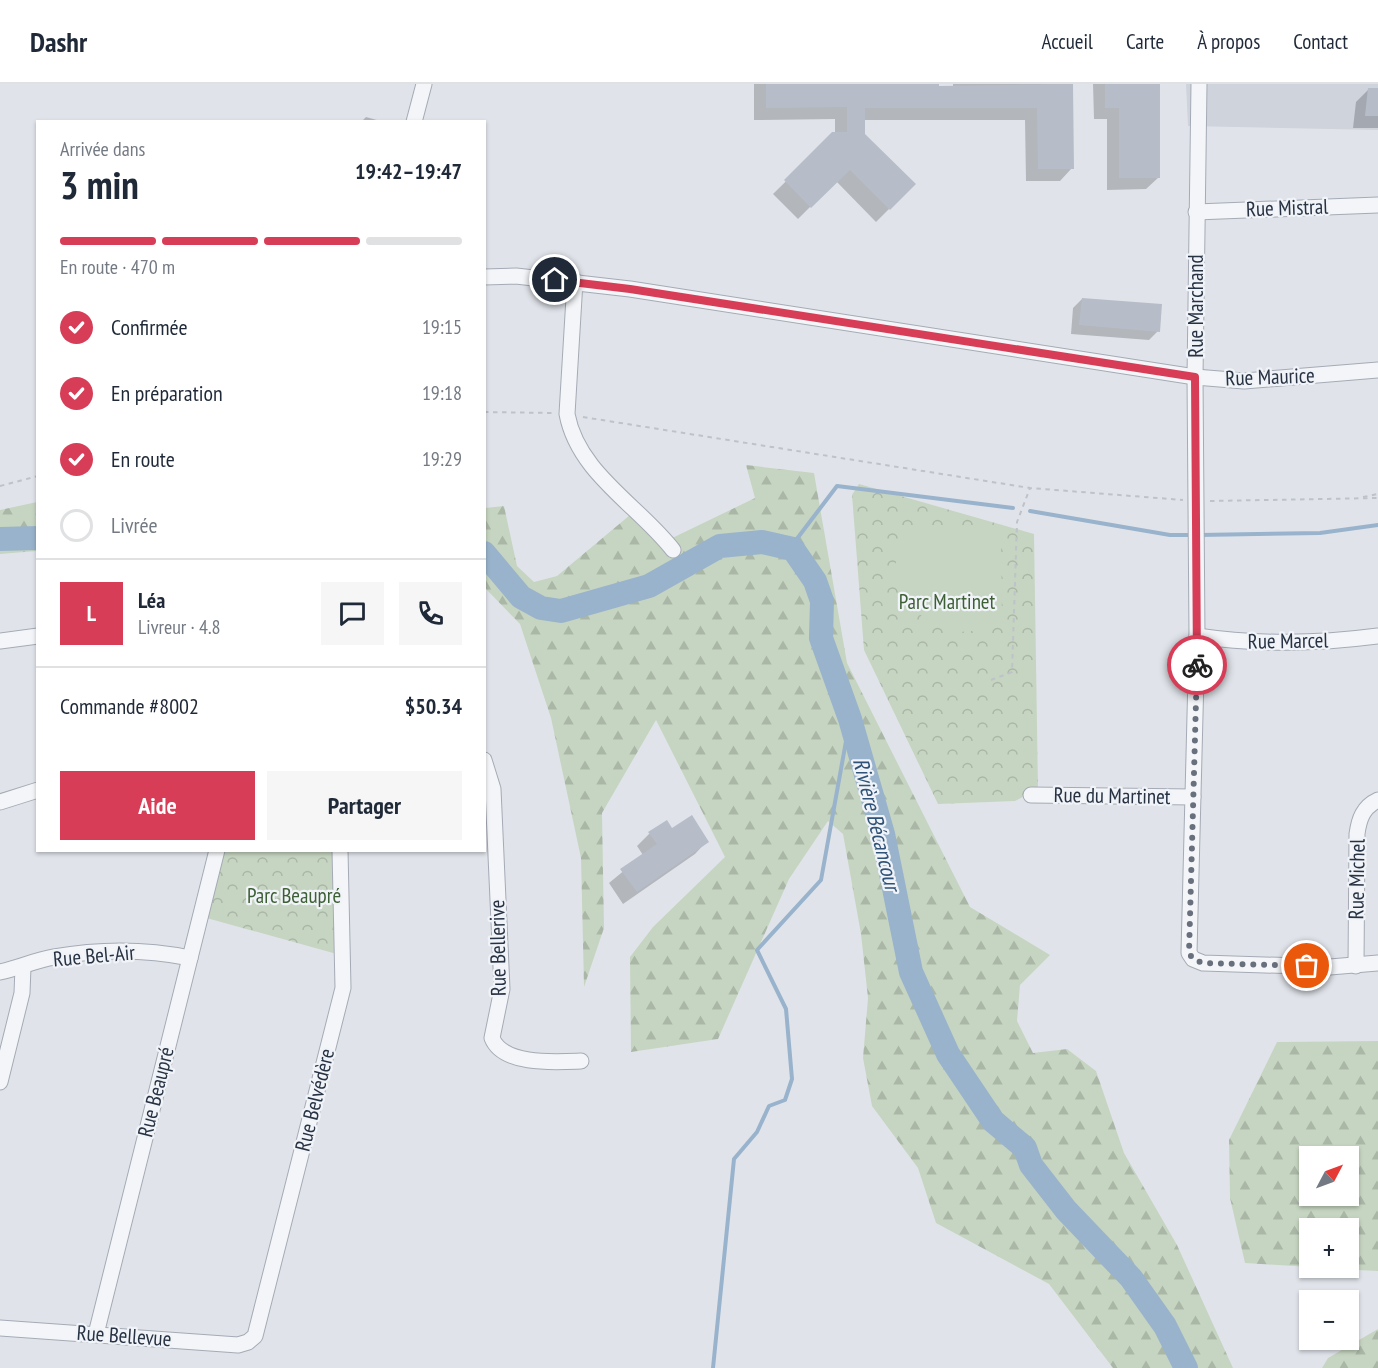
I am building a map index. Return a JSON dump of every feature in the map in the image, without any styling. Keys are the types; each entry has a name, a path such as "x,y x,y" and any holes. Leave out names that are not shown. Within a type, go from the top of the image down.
{"street":[{"path":"415,120 424,84"},
{"name":"Rue Marchand","path":"1199,84 1195,377 1197,636 1188,946 1193,959 1203,963 1356,966"},
{"name":"Rue Mistral","path":"1196,212 1378,205"},
{"name":"Rue Maurice","path":"486,277 575,281 1195,377 1244,381 1378,370"},
{"path":"575,281 567,414 570,432 584,456 673,550"},
{"path":"0,641 36,636"},
{"name":"Rue Marcel","path":"1197,636 1270,643 1378,636"},
{"name":"Rue Bellerive","path":"486,766 493,789 502,989 492,1038 502,1053 510,1056 558,1062 581,1061"},
{"path":"0,802 36,791"},
{"name":"Rue du Martinet","path":"1031,795 1193,797"},
{"name":"Rue Michel","path":"1356,966 1357,834 1359,820 1364,811 1378,800"},
{"name":"Rue Beaupré","path":"96,1334 218,852"},
{"name":"Rue Belvédère","path":"248,1342 259,1326 343,988 340,852"},
{"name":"Rue Bel-Air","path":"0,972 52,957 83,953 143,951 190,958"},
{"path":"1356,966 1378,963"},
{"path":"0,1082 22,993 23,967"},
{"name":"Rue Bellevue","path":"0,1328 238,1345 248,1342"}],"path":[{"path":"486,412 567,414 1030,488 1197,501 1356,499 1378,496"},
{"path":"0,486 36,477"},
{"path":"991,680 1012,672 1017,522 1030,488"}],"shaded area":[{"path":"1186,84 1378,84 1378,130 1188,126"}],"green space":[{"path":"746,465 814,473 847,663 970,907 1050,955 1020,985 1017,1021 1033,1053 1067,1049 1096,1071 1124,1153 1177,1245 1233,1368 1113,1368 1049,1284 936,1223 918,1168 872,1106 863,1058 868,998 861,934 843,834 828,821 789,879 718,1039 631,1052 630,957 653,927 725,857 656,720 602,813 604,928 584,987 581,858 551,718 520,624 486,589 486,508 504,506 517,566 534,582 557,576 636,510 666,541 755,498"},
{"name":"Parc Martinet","path":"859,484 1034,534 1038,789 1015,801 938,804 864,650 852,495"},
{"path":"36,502 36,551 0,554 0,510"},
{"path":"901,527 996,527 1001,532 1002,626 968,631 947,630 928,621 912,607 901,589 896,569"},
{"name":"Parc Beaupré","path":"217,852 340,852 344,956 203,917"},
{"path":"1378,1041 1378,1271 1359,1270 1359,1218 1299,1218 1299,1266 1245,1263 1230,1198 1229,1140 1277,1042"},
{"path":"1378,1329 1378,1368 1322,1368 1328,1358 1342,1350 1359,1350 1359,1340"}],"building":[{"path":"766,84 939,84 939,86 1073,84 1074,169 1038,169 1037,108 865,108 865,134 916,184 890,210 850,170 811,208 784,180 832,132 847,132 847,107 766,108"},
{"path":"1105,84 1160,84 1160,178 1119,178 1119,108 1105,108"},
{"path":"1368,88 1378,88 1378,116 1365,116"},
{"path":"1082,298 1162,304 1160,332 1079,325"},
{"path":"692,815 709,842 637,892 620,869 657,844 648,832 667,820 672,828"}],"waterway":[{"path":"793,549 796,540 837,486 1013,508"},
{"path":"1030,511 1170,535 1192,535"},
{"path":"1199,535 1320,533 1378,525"},
{"name":"Rivière Bécancour","path":"0,539 36,538"},
{"name":"Rivière Bécancour","path":"486,555 521,597 541,608 561,611 649,586 720,546 762,542 793,549 815,581 822,601 821,638 850,719 883,834 911,972 948,1054 993,1121 1025,1148 1031,1165 1066,1210 1131,1278 1165,1326 1186,1368"},
{"path":"713,1368 734,1159 757,1132 769,1106 785,1100 792,1079 786,1009 757,950 821,880 850,719"}],"way so far":[{"path":"1197,665 1189,953 1193,959 1203,963 1307,966"}],"route":[{"path":"555,280 630,289 1195,377 1197,665"}]}
